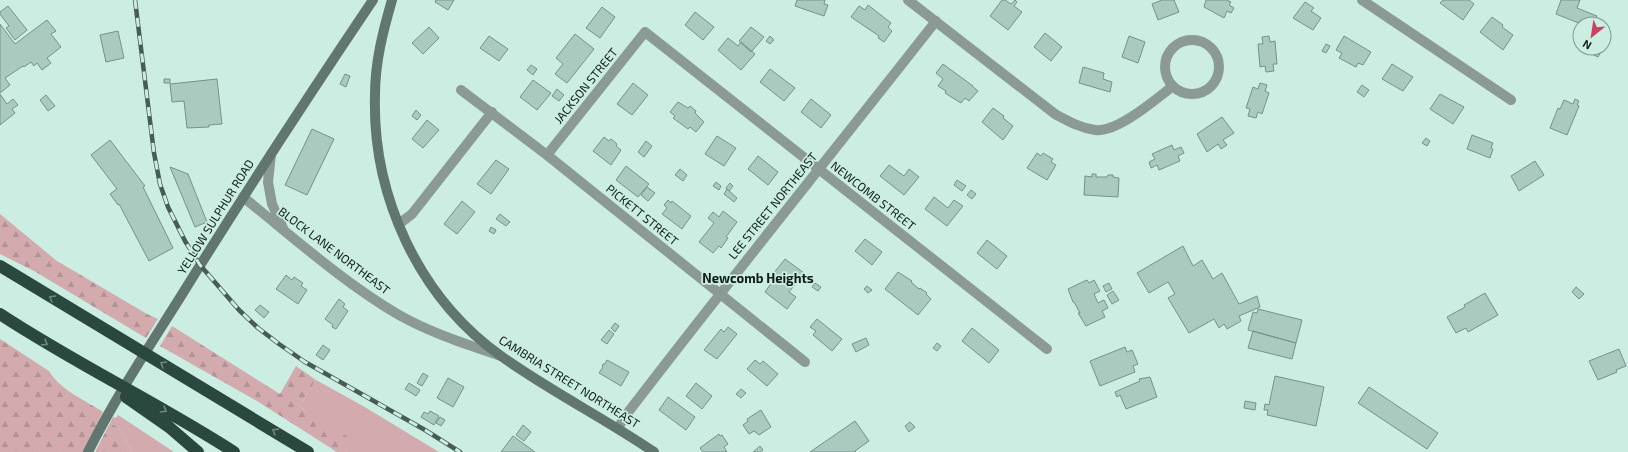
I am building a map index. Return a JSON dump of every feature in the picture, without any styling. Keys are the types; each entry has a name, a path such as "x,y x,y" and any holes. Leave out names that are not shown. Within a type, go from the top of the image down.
{"highway":[{"path":"0,266 308,452"},
{"path":"0,314 81,365 169,427 198,452"},
{"path":"81,365 160,408 234,452"}],"main road":[{"name":"YELLOW SULPHUR ROAD","path":"88,452 108,414 243,197 373,0"},
{"name":"CAMBRIA STREET NORTHEAST","path":"392,0 380,42 375,94 375,122 382,171 389,201 414,258 436,292 468,328 501,356 654,452"}],"street":[{"path":"908,0 1055,114 1076,126 1097,130 1118,124 1138,112 1173,86"},
{"path":"1362,0 1511,100"},
{"name":"LEE STREET NORTHEAST","path":"618,428 626,415 719,294 936,21"},
{"name":"NEWCOMB STREET","path":"645,32 1047,349"},
{"name":"JACKSON STREET","path":"547,155 645,32"},
{"path":"1198,40 1210,46 1217,57 1219,70 1216,80 1209,88 1191,94 1181,91 1173,86 1167,77 1165,66 1167,56 1173,47 1184,41 1198,40"},
{"name":"PICKETT STREET","path":"462,90 547,155 805,362"},
{"path":"399,224 412,214 492,112"},
{"path":"271,154 268,182 272,204 284,230"},
{"name":"BLOCK LANE NORTHEAST","path":"243,197 356,286 399,315 446,338 501,356"}],"green space":[{"path":"0,214 57,261 158,319 146,338 34,271 0,254"},
{"path":"172,326 280,394 296,366 316,380 299,406 353,440 345,452 337,452 257,401 160,346"},
{"path":"0,339 49,371 60,384 73,394 103,412 83,452 0,452"},
{"path":"316,380 363,406 439,452 345,452 352,441 299,406"},
{"path":"118,415 174,452 132,452 118,427 110,423 113,417 116,418"},
{"path":"110,423 118,427 132,452 95,452"}],"building":[{"path":"436,0 454,0 448,10 435,2"},
{"path":"797,0 825,0 824,4 828,5 824,16 795,6"},
{"path":"1002,0 1005,0 1011,4 1015,0 1017,2 1014,6 1022,12 1008,30 990,16"},
{"path":"1162,0 1174,0 1179,12 1158,20 1152,4"},
{"path":"1206,0 1227,0 1231,2 1229,5 1234,8 1231,13 1227,11 1224,18 1204,7"},
{"path":"1443,0 1469,0 1474,4 1463,20 1440,3"},
{"path":"1561,0 1580,0 1577,8 1597,16 1572,16 1572,20 1556,14"},
{"path":"1305,2 1314,8 1311,11 1321,18 1313,30 1293,18"},
{"path":"868,5 891,23 888,27 892,31 884,42 878,38 879,36 851,17 859,6 865,10"},
{"path":"8,6 27,30 15,40 6,28 9,26 0,14 0,12"},
{"path":"602,7 615,17 600,38 586,28"},
{"path":"695,12 714,27 703,40 685,25"},
{"path":"1492,17 1513,35 1503,50 1480,32"},
{"path":"47,20 56,31 51,34 61,47 47,58 51,63 42,70 37,63 34,66 31,62 24,67 23,66 5,78 10,85 0,93 0,24 15,44"},
{"path":"429,27 439,38 423,54 412,43"},
{"path":"751,27 764,37 751,52 739,41"},
{"path":"118,31 124,58 106,62 100,35"},
{"path":"1045,33 1062,47 1051,61 1034,47"},
{"path":"575,34 594,49 567,83 555,74 563,64 556,58"},
{"path":"489,36 508,49 499,61 480,48"},
{"path":"770,36 774,40 770,44 766,41"},
{"path":"1129,36 1145,42 1138,63 1122,57"},
{"path":"1269,36 1270,42 1275,41 1277,64 1273,64 1274,71 1266,72 1265,66 1260,67 1258,44 1263,44 1262,37"},
{"path":"1344,36 1371,52 1363,65 1358,63 1356,67 1339,58 1342,53 1336,50"},
{"path":"728,38 738,46 741,42 755,54 741,70 718,50"},
{"path":"1326,44 1330,46 1326,53 1322,51"},
{"path":"943,64 978,91 969,101 965,98 961,103 945,93 946,91 938,86 943,79 936,73"},
{"path":"1392,64 1413,77 1403,91 1382,79"},
{"path":"531,65 537,69 533,75 527,70"},
{"path":"1083,67 1104,73 1103,79 1112,82 1110,92 1079,83"},
{"path":"770,69 795,88 784,101 760,82"},
{"path":"345,74 350,76 346,87 340,84"},
{"path":"164,79 170,79 170,83 164,83"},
{"path":"217,79 222,124 209,125 209,127 187,128 184,101 172,102 170,84"},
{"path":"533,80 551,93 537,110 520,97"},
{"path":"633,83 648,95 632,115 617,104"},
{"path":"1260,83 1267,85 1265,91 1269,93 1262,114 1258,112 1256,118 1248,116 1250,109 1246,108 1253,87 1258,89"},
{"path":"1362,85 1369,90 1364,97 1357,92"},
{"path":"557,89 564,95 559,101 552,96"},
{"path":"0,94 7,104 13,99 18,105 12,109 15,113 0,125"},
{"path":"1440,94 1464,107 1453,124 1430,109"},
{"path":"46,95 55,106 48,111 40,100"},
{"path":"811,99 831,115 821,128 801,112"},
{"path":"1575,99 1579,101 1577,105 1579,106 1567,135 1550,128 1558,108 1560,109 1564,100 1573,104"},
{"path":"678,102 688,108 690,106 696,111 695,113 704,122 696,132 690,127 688,129 673,118 675,116 670,112"},
{"path":"993,108 1004,116 1003,118 1013,126 1003,140 982,122"},
{"path":"416,110 421,115 417,120 412,116"},
{"path":"1222,117 1234,133 1223,140 1227,145 1221,149 1218,144 1207,152 1197,134"},
{"path":"427,120 439,130 423,148 412,139"},
{"path":"312,129 334,139 307,195 285,185"},
{"path":"1472,135 1493,143 1490,158 1467,149"},
{"path":"717,136 736,148 724,166 705,154"},
{"path":"604,137 609,141 611,139 621,150 611,165 593,151"},
{"path":"1426,138 1430,141 1427,146 1422,143"},
{"path":"110,140 145,186 143,187 173,248 149,261 119,204 118,205 110,194 117,189 91,155"},
{"path":"646,141 652,146 644,157 638,152"},
{"path":"1172,145 1174,150 1181,147 1184,153 1178,156 1180,161 1159,170 1157,165 1151,168 1149,162 1155,159 1152,154"},
{"path":"1037,153 1041,156 1043,153 1053,159 1051,162 1056,165 1047,180 1027,168"},
{"path":"758,156 778,172 768,185 748,169"},
{"path":"496,160 509,169 491,194 477,184"},
{"path":"1535,161 1544,175 1519,191 1511,176"},
{"path":"889,165 904,176 909,169 919,177 904,195 880,176"},
{"path":"626,166 649,184 638,197 616,180"},
{"path":"170,167 188,174 207,222 195,227"},
{"path":"680,169 687,175 683,181 675,175"},
{"path":"1092,174 1096,174 1096,177 1107,177 1108,175 1113,175 1113,177 1119,178 1118,197 1084,195 1085,176 1092,177"},
{"path":"957,180 966,186 962,191 954,185"},
{"path":"716,182 721,186 719,190 713,186"},
{"path":"730,183 733,186 729,191 726,188"},
{"path":"647,187 655,193 648,201 641,195"},
{"path":"727,189 737,198 734,202 724,194"},
{"path":"971,190 976,194 972,199 967,195"},
{"path":"934,197 948,208 954,200 963,206 947,226 925,209"},
{"path":"668,200 671,203 672,201 691,216 682,229 662,214 667,208 664,205"},
{"path":"462,201 475,212 457,234 444,224"},
{"path":"723,211 737,222 726,237 728,238 721,248 719,246 713,253 699,242 714,223 708,218 713,212 719,217"},
{"path":"500,214 510,222 506,226 496,219"},
{"path":"491,227 496,230 494,234 489,231"},
{"path":"865,239 882,252 872,265 855,251"},
{"path":"987,240 1007,256 997,269 977,253"},
{"path":"1183,246 1193,266 1202,260 1213,279 1222,273 1239,304 1257,296 1260,307 1239,316 1241,321 1227,329 1224,324 1219,328 1214,319 1189,333 1168,298 1175,294 1168,282 1149,293 1137,273"},
{"path":"785,259 804,273 789,292 796,297 787,309 765,292 772,282 769,279"},
{"path":"898,272 912,281 911,282 919,289 920,288 927,293 926,294 931,299 918,315 885,289"},
{"path":"286,275 292,280 294,277 303,283 301,286 307,290 298,304 276,289"},
{"path":"1087,280 1089,283 1094,280 1100,291 1094,294 1098,303 1104,300 1108,308 1102,311 1105,317 1086,326 1078,313 1080,313 1073,302 1068,289"},
{"path":"815,283 821,287 818,291 812,287"},
{"path":"1109,283 1112,289 1106,292 1103,286"},
{"path":"867,286 872,290 868,293 864,289"},
{"path":"1576,287 1584,294 1579,299 1572,292"},
{"path":"1113,291 1119,300 1112,304 1107,295"},
{"path":"1485,293 1498,315 1468,332 1466,328 1456,333 1447,317"},
{"path":"339,299 345,304 343,307 348,311 336,329 332,327 333,325 325,319"},
{"path":"260,305 269,312 264,318 255,310"},
{"path":"1258,309 1302,320 1296,343 1248,330 1253,312 1257,313"},
{"path":"817,319 842,339 832,351 813,335 816,331 810,327"},
{"path":"615,323 619,326 615,332 611,328"},
{"path":"728,327 737,334 717,359 704,350 721,329 724,332"},
{"path":"972,328 999,350 989,363 962,341"},
{"path":"609,330 614,334 607,344 601,340"},
{"path":"1253,331 1296,343 1292,359 1248,348"},
{"path":"866,338 869,345 856,352 852,344"},
{"path":"937,343 941,346 937,351 933,348"},
{"path":"323,345 330,350 323,360 316,355"},
{"path":"1125,347 1127,352 1132,350 1138,364 1133,366 1135,372 1100,386 1090,361"},
{"path":"1619,349 1626,366 1616,370 1617,372 1598,380 1589,361"},
{"path":"607,360 629,372 621,386 599,373 603,367 603,364 605,364"},
{"path":"755,360 760,364 763,361 778,374 767,386 747,369"},
{"path":"423,373 428,376 422,386 417,383"},
{"path":"1275,376 1324,387 1316,426 1267,415 1268,410 1264,410 1265,404 1269,405"},
{"path":"1150,377 1157,397 1126,409 1120,395 1117,397 1115,392 1140,381 1139,379"},
{"path":"448,378 464,387 453,407 437,398"},
{"path":"409,383 420,390 416,396 405,389"},
{"path":"696,383 712,396 702,409 686,396"},
{"path":"1369,387 1438,433 1427,449 1358,403"},
{"path":"741,389 746,393 741,398 736,394"},
{"path":"668,397 695,417 686,430 659,410"},
{"path":"1245,401 1256,403 1255,410 1244,408"},
{"path":"761,410 771,427 759,435 754,431 749,434 743,425 748,421 747,419"},
{"path":"430,411 439,416 434,425 421,417 424,412 428,414"},
{"path":"440,417 445,420 441,426 436,423"},
{"path":"855,421 869,441 855,451 856,452 810,452"},
{"path":"910,422 915,427 909,432 905,426"},
{"path":"523,425 531,432 524,441 516,435"},
{"path":"719,434 720,436 722,435 728,444 724,447 727,452 703,452 700,448"},
{"path":"513,436 535,452 501,452"},
{"path":"760,446 763,450 760,452 753,452"}],"railway":[{"path":"135,0 154,153 160,184 168,207 185,241 200,265 239,310 258,328 279,344 305,362 425,430 460,452"}],"district":[{"name":"Newcomb Heights","path":"758,278"}]}
